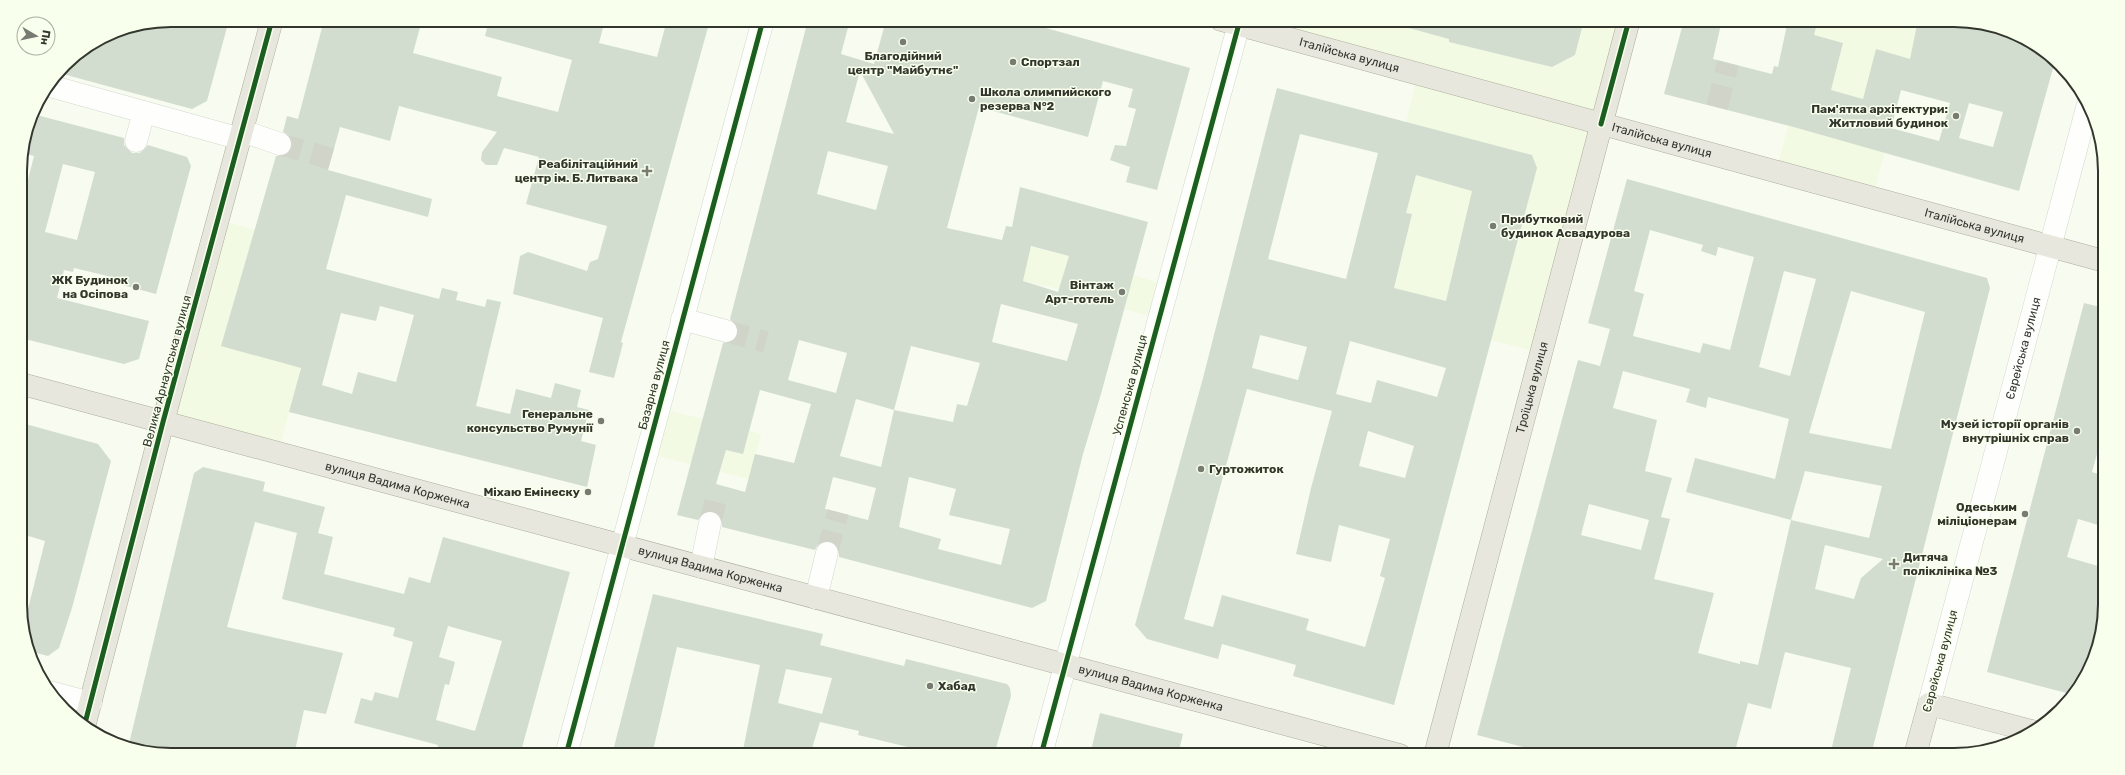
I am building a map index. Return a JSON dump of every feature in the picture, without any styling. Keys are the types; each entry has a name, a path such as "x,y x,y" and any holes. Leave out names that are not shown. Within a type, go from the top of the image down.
{"main road":[{"name":"Велика Арнаутська вулиця","path":"86,720 270,27"},
{"name":"Італійська вулиця","path":"1251,27 2098,259"},
{"name":"Троїцька вулиця","path":"1437,748 1627,27"},
{"name":"вулиця Вадима Корженка","path":"27,385 1374,748"},
{"path":"1929,704 2025,729"},
{"name":"Єврейська вулиця","path":"1917,748 1929,704"}],"street":[{"name":"Базарна вулиця","path":"568,748 761,27"},
{"name":"Успенська вулиця","path":"1043,748 1232,27"},
{"path":"54,87 144,112 280,144"},
{"path":"136,142 144,112"},
{"name":"Єврейська вулиця","path":"1929,704 2086,113"},
{"path":"682,319 726,331"},
{"path":"701,567 710,524"},
{"path":"816,598 827,554"},
{"path":"59,694 91,703"}],"shaded area":[{"path":"1261,27 1626,27 1600,122"},
{"path":"1816,27 1917,27 1910,59 1873,195 1776,170"},
{"path":"1417,77 1595,126 1538,352 1491,340 1363,301"},
{"path":"219,220 331,250 277,458 164,428"},
{"path":"947,228 1069,256 1163,284 1154,318 1059,289 1023,281"},
{"path":"660,408 761,434 749,479 650,454"}],"building":[{"path":"162,27 227,27 207,101 192,109 64,74 83,57 99,46 116,38 135,32"},
{"path":"322,27 420,27 413,53 502,77 497,96 558,112 572,60 485,36 487,27 603,27 599,43 657,57 665,27 708,27 621,342 623,343 614,378 589,372 603,318 513,294 520,256 528,252 587,271 590,262 598,259 607,226 526,204 539,157 504,148 497,165 486,165 481,160 482,152 497,132 399,106 390,141 340,127 328,170 432,199 428,217 346,195 326,269 439,299 442,288 458,292 456,300 485,307 487,299 501,302 476,406 510,414 516,389 551,398 555,383 581,390 577,407 589,410 581,441 596,445 587,487 289,412 301,368 221,346 276,156 288,154 292,148 290,136 283,132 287,116 298,119","holes":["380,306 414,315 396,382 358,372 352,394 322,385 341,313 376,321"]},
{"path":"806,27 848,27 841,54 874,64 884,27 1042,27 1190,68 1157,190 1126,182 1130,167 1110,160 1115,145 1126,146 1136,109 1128,107 1133,89 1103,81 1088,137 979,107 947,228 1002,240 1006,226 1012,227 1020,187 1148,222 1083,454 1046,601 1032,608 839,557 839,549 830,541 824,541 818,544 815,550 722,527 722,519 713,511 706,511 698,520 677,515 723,343 734,340 738,334 738,327 730,319","holes":["860,71 894,134 846,122","828,151 888,166 876,210 817,194","1031,246 1069,256 1058,292 1023,281","1001,304 1078,324 1067,361 992,342","799,340 847,353 836,393 788,380","911,346 980,363 967,406 957,404 953,422 894,410","760,390 811,404 794,463 755,454 745,492 716,484 726,450 743,454","856,399 894,410 881,467 840,456","833,477 876,488 868,520 825,509","909,477 956,489 949,515 1010,529 1001,565 938,549 941,539 899,527"]},
{"path":"1405,27 1582,27 1575,55 1552,67 1449,42 1449,39"},
{"path":"1682,27 1720,27 1713,59 1772,74 1774,66 1778,67 1787,27 1816,27 1814,35 1843,43 1831,90 1863,99 1876,49 1910,59 1917,27 1972,28 2010,39 2034,51 2053,67 2019,191 1790,126 1664,94","holes":["1901,90 1950,103 1939,141 1891,128","1969,103 2003,112 1993,147 1959,138"]},
{"path":"1277,88 1532,155 1537,168 1394,705 1293,676 1296,665 1222,644 1218,659 1147,639 1135,625 1203,378","holes":["1300,134 1378,153 1346,279 1268,259","1416,175 1472,191 1446,301 1394,288 1412,214 1406,213","1260,335 1307,347 1298,380 1252,368","1350,341 1446,368 1437,397 1377,380 1371,403 1336,394","1247,389 1332,411 1311,488 1296,554 1331,562 1339,525 1390,539 1380,576 1385,578 1365,647 1306,630 1309,619 1222,595 1213,627 1184,619","1368,431 1414,446 1405,478 1359,466"]},
{"path":"38,115 124,138 124,145 132,153 140,153 148,145 187,157 191,166 156,294 115,283 116,278 74,268 73,272 64,270 57,298 149,321 139,359 124,364 27,340 27,184 34,156 28,154 28,152","holes":["63,164 95,172 77,240 45,232"]},
{"path":"1627,179 1987,278 1990,288 1873,748 1832,748 1851,668 1785,652 1771,709 1748,703 1736,748 1527,748 1477,735 1578,360 1600,366 1610,329 1588,323","holes":["1650,230 1703,245 1701,251 1716,256 1718,247 1754,257 1730,350 1703,343 1700,353 1633,336 1644,294 1634,291","1784,271 1816,279 1790,376 1759,367","1851,291 1925,312 1891,449 1809,433","1623,371 1690,389 1686,402 1706,408 1708,397 1789,419 1775,479 1695,458 1686,492 1791,520 1758,665 1740,661 1740,664 1698,653 1714,593 1654,579 1670,519 1661,517 1672,478 1645,471 1657,420 1613,408","1805,471 1882,486 1869,538 1791,520","1589,504 1649,520 1641,550 1581,535","1825,545 1883,559 1861,578 1854,599 1815,589"]},
{"path":"2084,303 2098,306 2098,450 2092,472 2098,474 2098,525 2078,519 2067,557 2098,566 2098,613 2093,641 2083,668 2067,693 1987,672"},
{"path":"27,424 98,444 111,461 72,608 59,648 48,656 36,653 32,641 27,613 45,541 27,536"},
{"path":"203,467 265,482 263,491 325,507 318,533 333,537 324,574 404,594 409,577 430,583 443,537 570,572 522,748 437,748 438,745 354,723 361,698 372,701 375,692 398,698 413,642 393,636 395,628 282,599 297,533 255,522 227,627 343,653 326,714 304,710 296,748 162,748 130,742 194,473","holes":["448,626 502,641 475,731 436,720 445,684 449,685 455,662 439,657"]},
{"path":"653,594 823,634 820,645 904,666 906,659 1007,684 1010,688 1011,696 996,748 912,748 858,735 859,731 820,722 812,748 743,748 760,665 677,647 654,748 614,748","holes":["786,669 832,678 822,714 778,703"]},
{"path":"1100,713 1183,734 1180,748 1092,748"}],"tunnel":[{"path":"1717,107 1728,63"},
{"path":"280,144 331,159"},
{"path":"726,331 766,342"},
{"path":"710,523 718,492"},
{"path":"827,553 838,512"}],"cycle path":[{"path":"86,720 163,422 270,27"},
{"path":"568,748 761,27"},
{"path":"1043,748 1238,27"},
{"path":"1601,124 1627,27"}],"place":[{"name":"Благодійний центр \"Майбутнє\"","path":"903,42"},
{"name":"Спортзал","path":"1013,62"},
{"name":"Школа олимпийского резерва N°2","path":"972,99"},
{"name":"Пам'ятка архітектури: Житловий будинок","path":"1956,116"},
{"name":"Реабілітаційний центр ім. Б. Литвака","path":"647,171"},
{"name":"Прибутковий будинок Асвадурова","path":"1493,226"},
{"name":"ЖК Будинок на Осіпова","path":"136,287"},
{"name":"Вінтаж Арт-готель","path":"1122,292"},
{"name":"Генеральне консульство Румунії","path":"601,421"},
{"name":"Музей історії органів внутрішніх справ","path":"2077,431"},
{"name":"Гуртожиток","path":"1201,469"},
{"name":"Міхаю Емінеску","path":"588,492"},
{"name":"Одеським міліціонерам","path":"2025,514"},
{"name":"Дитяча поліклініка №3","path":"1894,564"},
{"name":"Хабад","path":"930,686"}]}
